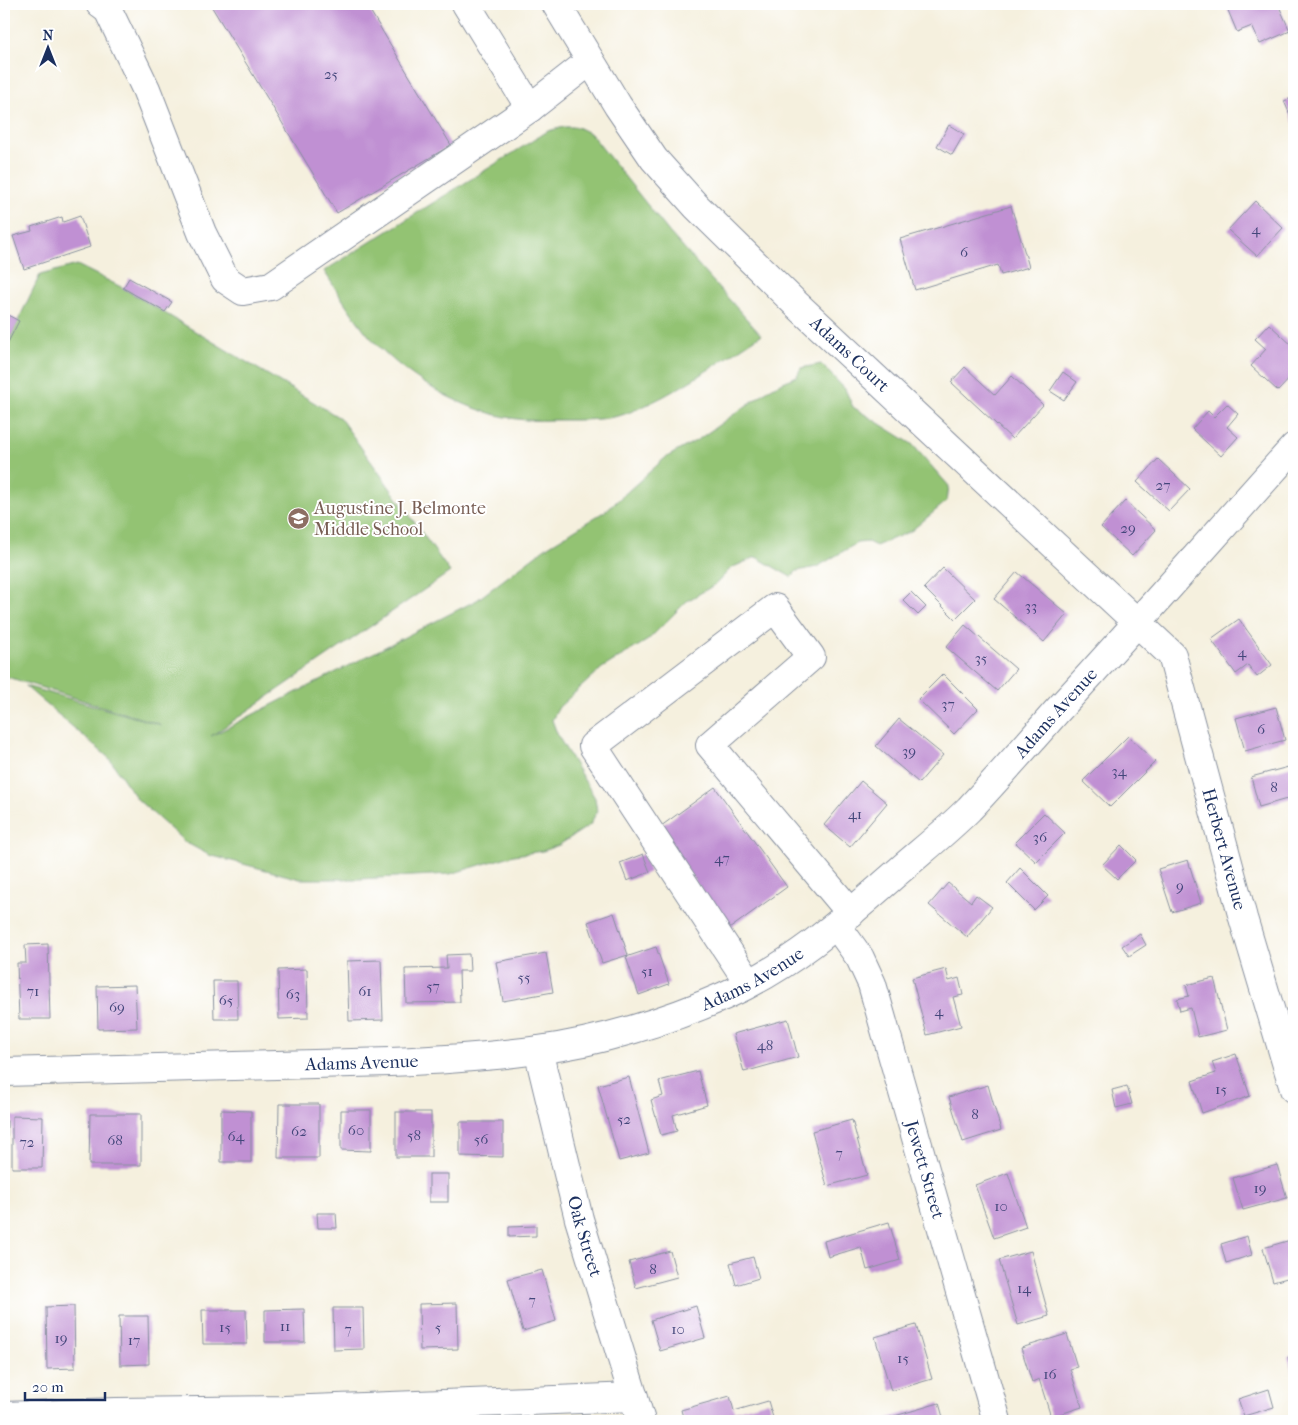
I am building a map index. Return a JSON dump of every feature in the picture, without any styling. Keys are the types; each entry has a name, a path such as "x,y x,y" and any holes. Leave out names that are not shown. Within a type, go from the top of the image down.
{"street":[{"path":"100,4 108,10 146,89 202,233 226,279 243,291 271,286 530,108 590,61"},
{"path":"466,4 530,108"},
{"name":"Adams Court","path":"556,4 618,106 654,159 722,234 1138,623"},
{"name":"Adams Avenue","path":"4,1072 443,1060 538,1050 588,1041 697,1007 724,996 804,951 844,920 967,810 1138,623 1294,447"},
{"name":"Jewett Street","path":"750,983 593,746 775,608 812,657 710,745 844,920 872,984 997,1421"},
{"name":"Herbert Avenue","path":"1138,623 1172,655 1243,918 1294,1089"},
{"name":"Oak Street","path":"538,1050 579,1219 637,1409"},
{"path":"4,1416 116,1412 284,1410 637,1409"}],"green space":[{"path":"564,127 577,127 591,134 669,232 761,335 663,397 620,416 583,420 530,420 504,417 459,402 437,391 397,364 365,331 324,271 548,131"},
{"path":"77,265 123,288 340,418 450,572 211,736 477,600 548,546 607,510 665,458 699,439 774,386 797,376 801,368 821,364 845,389 853,407 912,444 949,486 947,501 911,531 876,546 868,542 857,543 817,567 797,571 791,577 756,557 731,568 716,584 687,601 648,640 602,668 559,707 552,720 558,736 595,798 597,811 590,825 559,845 543,851 514,855 450,874 359,879 300,879 209,855 185,842 137,799 109,758 25,686 162,725 4,676 4,350 40,275"}],"building":[{"path":"210,4 366,4 451,145 337,213"},
{"path":"1237,4 1278,4 1290,31 1260,44 1252,26 1237,32 1227,8"},
{"path":"1294,97 1294,124 1284,101"},
{"path":"949,125 964,134 952,155 937,146"},
{"path":"1255,201 1283,228 1257,256 1228,230"},
{"path":"1011,206 1029,267 1001,275 998,265 915,290 900,239"},
{"path":"80,216 90,247 24,269 13,236 32,231 31,227 62,217 63,222"},
{"path":"129,278 172,302 165,312 123,288"},
{"path":"4,313 19,321 4,350"},
{"path":"1269,324 1294,347 1294,374 1278,391 1251,366 1266,349 1255,339"},
{"path":"965,367 995,395 1012,376 1043,405 1012,439 951,382"},
{"path":"1063,372 1077,382 1064,400 1050,391"},
{"path":"1227,404 1238,414 1227,427 1238,437 1221,456 1192,429 1208,411 1214,417"},
{"path":"1158,459 1190,489 1169,511 1137,482"},
{"path":"1125,501 1156,530 1132,556 1101,527"},
{"path":"943,568 975,599 955,619 924,588"},
{"path":"1017,572 1067,614 1044,642 994,599"},
{"path":"911,592 926,607 918,615 903,600"},
{"path":"1239,619 1272,665 1257,677 1248,665 1236,674 1211,639"},
{"path":"965,625 1016,669 997,691 946,647"},
{"path":"943,674 978,709 954,734 918,699"},
{"path":"1276,707 1285,740 1245,751 1236,718"},
{"path":"899,719 943,755 919,783 876,746"},
{"path":"1128,736 1155,762 1110,807 1083,781"},
{"path":"1292,766 1294,797 1259,807 1251,777"},
{"path":"861,781 887,803 850,847 824,825"},
{"path":"715,787 787,887 729,929 657,829"},
{"path":"1044,813 1065,833 1036,862 1015,842"},
{"path":"1121,845 1136,860 1117,879 1102,865"},
{"path":"643,854 650,872 627,881 620,863"},
{"path":"1188,860 1201,903 1172,912 1158,869"},
{"path":"1020,868 1048,896 1034,910 1007,883"},
{"path":"948,883 971,902 976,895 992,907 967,937 929,905"},
{"path":"614,913 628,955 602,963 588,922"},
{"path":"1140,934 1146,945 1129,956 1122,946"},
{"path":"48,944 50,1019 19,1019 17,963 26,963 25,945"},
{"path":"656,947 669,984 639,995 626,957"},
{"path":"546,953 553,992 503,1001 496,962"},
{"path":"469,954 470,971 459,971 460,1002 406,1003 405,969 447,968 446,955"},
{"path":"381,960 383,1020 349,1021 347,961"},
{"path":"307,969 308,1018 279,1019 278,970"},
{"path":"946,969 949,981 959,978 963,995 953,997 961,1026 927,1035 912,978"},
{"path":"1214,978 1227,1030 1198,1037 1191,1008 1180,1011 1177,999 1189,996 1186,985"},
{"path":"213,981 237,981 238,1019 214,1019"},
{"path":"135,985 137,1028 98,1029 97,986"},
{"path":"788,1019 798,1057 744,1072 733,1034"},
{"path":"1236,1054 1250,1096 1202,1113 1192,1081 1216,1073 1212,1062"},
{"path":"698,1071 707,1105 673,1115 677,1131 661,1135 651,1100 663,1096 659,1081"},
{"path":"629,1077 649,1153 619,1161 598,1085"},
{"path":"988,1085 1001,1130 963,1142 949,1097"},
{"path":"1127,1086 1132,1104 1116,1108 1112,1090"},
{"path":"279,1104 319,1104 319,1158 278,1158"},
{"path":"221,1110 251,1111 251,1162 221,1162"},
{"path":"341,1110 371,1110 371,1151 341,1150"},
{"path":"396,1112 431,1112 431,1157 396,1157"},
{"path":"90,1114 141,1114 141,1165 89,1165"},
{"path":"12,1116 43,1117 42,1168 12,1168"},
{"path":"852,1120 867,1175 827,1186 812,1131"},
{"path":"4,1121 7,1121 7,1144 4,1144"},
{"path":"460,1122 503,1122 503,1157 460,1156"},
{"path":"1277,1165 1287,1198 1243,1210 1233,1178"},
{"path":"1008,1173 1026,1227 994,1238 975,1185"},
{"path":"429,1174 448,1174 448,1202 429,1202"},
{"path":"317,1213 336,1213 337,1228 318,1228"},
{"path":"889,1222 900,1260 867,1270 861,1247 828,1257 824,1241"},
{"path":"536,1226 536,1236 509,1237 509,1227"},
{"path":"1247,1236 1252,1255 1226,1263 1221,1244"},
{"path":"1294,1239 1294,1276 1273,1282 1263,1248"},
{"path":"670,1251 677,1277 636,1288 629,1262"},
{"path":"1031,1251 1049,1316 1018,1325 999,1260"},
{"path":"753,1257 759,1278 736,1285 730,1263"},
{"path":"542,1270 556,1321 523,1331 508,1279"},
{"path":"457,1303 458,1349 420,1350 419,1304"},
{"path":"74,1306 75,1368 47,1369 46,1307"},
{"path":"696,1306 705,1338 660,1351 651,1320"},
{"path":"333,1308 363,1308 364,1349 334,1350"},
{"path":"304,1309 305,1342 265,1342 265,1310"},
{"path":"202,1310 246,1310 247,1344 203,1344"},
{"path":"119,1316 148,1316 149,1364 120,1365"},
{"path":"916,1325 932,1379 891,1391 875,1337"},
{"path":"1067,1334 1077,1367 1070,1369 1082,1407 1051,1417 1039,1379 1032,1382 1021,1348"},
{"path":"1294,1355 1294,1377 1288,1357"},
{"path":"1269,1389 1274,1407 1244,1416 1238,1399"},
{"path":"730,1396 734,1411 768,1401 774,1421 684,1421 681,1410"},
{"path":"939,1403 944,1421 889,1421 888,1418"}],"place":[{"name":"Augustine J. Belmonte Middle School","path":"298,518"}]}
